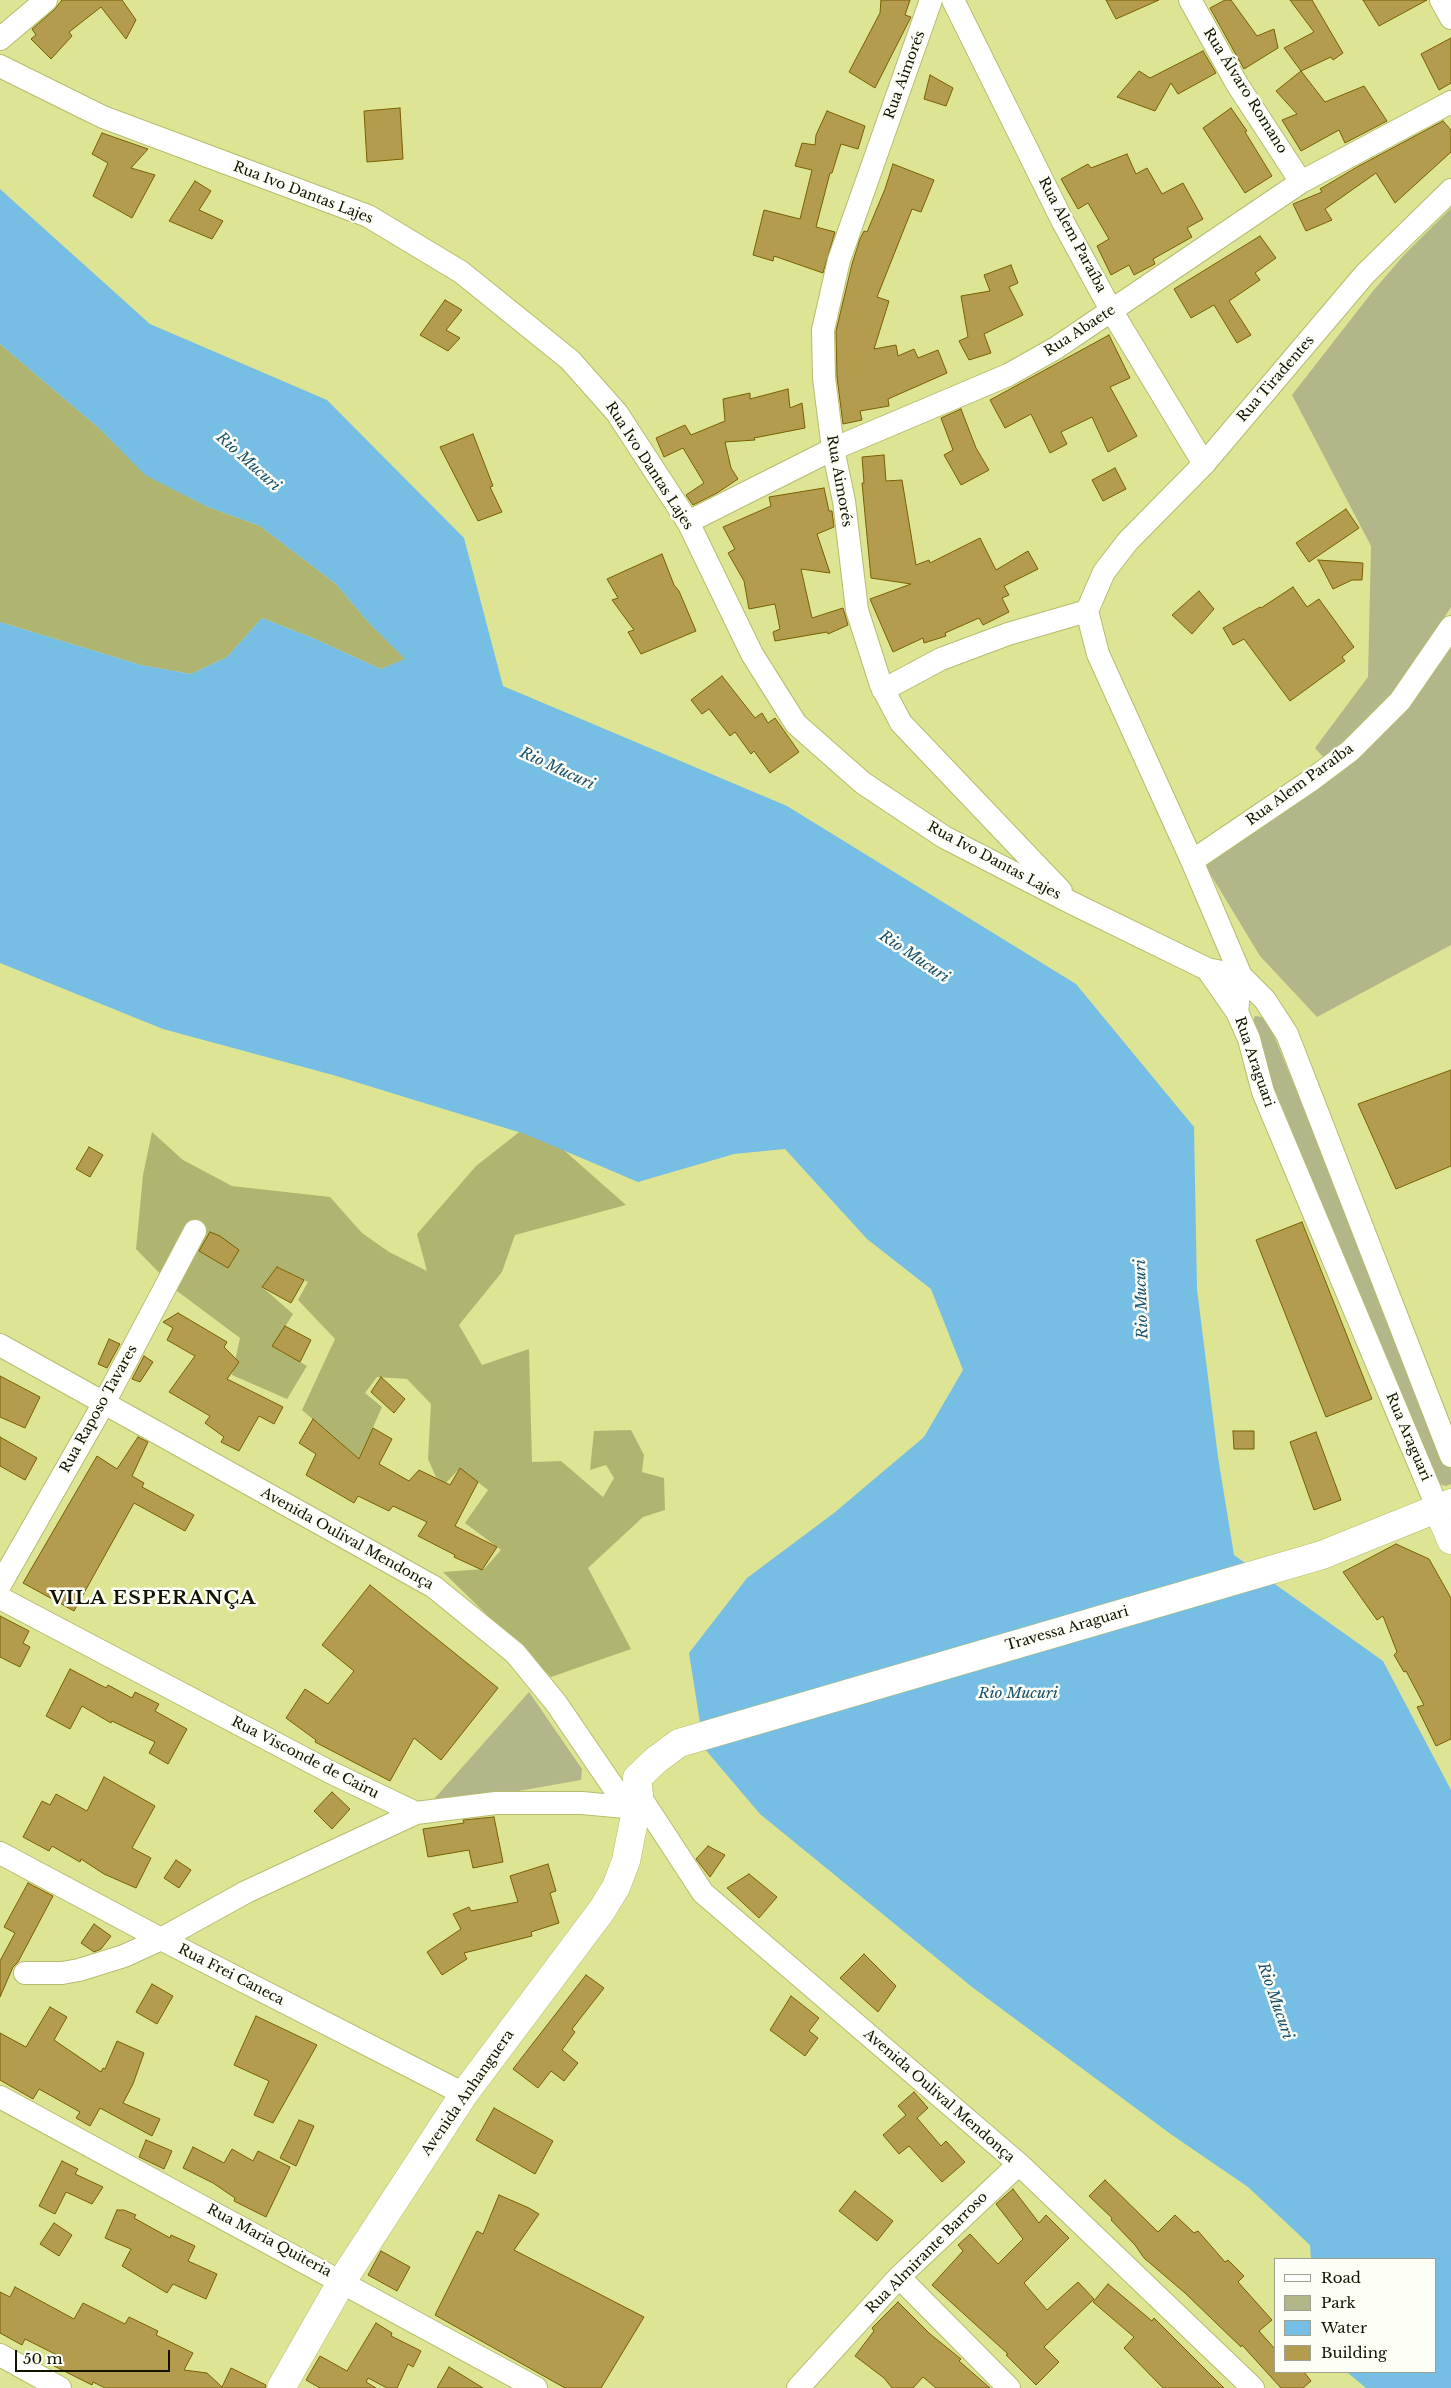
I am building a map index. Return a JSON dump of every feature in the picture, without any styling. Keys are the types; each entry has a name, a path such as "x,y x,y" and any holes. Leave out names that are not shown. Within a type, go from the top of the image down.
{"street":[{"path":"0,39 46,0"},
{"name":"Rua Aimorés","path":"931,0 839,260 823,330 824,378 833,449 844,501 857,610 883,690 901,723 1072,903"},
{"name":"Rua Alem Paraíba","path":"953,0 1063,222 1111,310 1204,464"},
{"name":"Rua Álvaro Romano","path":"1190,0 1237,84 1302,182"},
{"path":"1441,0 1451,18"},
{"name":"Rua Ivo Dantas Lajes","path":"0,66 103,117 368,216 461,272 570,360 617,413 688,522 752,654 796,724 863,783 944,836 1072,903 1207,969"},
{"name":"Rua Abaete","path":"688,522 833,449 1008,375 1056,348 1111,310 1148,288 1302,182 1451,102"},
{"name":"Rua Tiradentes","path":"1087,612 1104,572 1128,541 1204,464 1365,274 1451,190"},
{"path":"883,690 941,660 974,647 1008,634 1087,612 1098,654 1192,861 1241,976 1265,1000 1287,1034 1451,1456"},
{"name":"Rua Alem Paraíba","path":"1192,861 1310,781 1350,751 1400,701 1451,627"},
{"path":"1207,969 1241,976"},
{"name":"Rua Araguari","path":"1207,969 1237,1012 1249,1039 1263,1092 1445,1506 1451,1540"},
{"path":"1237,1012 1241,976"},
{"name":"Rua Raposo Tavares","path":"0,1585 104,1403 196,1231"},
{"name":"Avenida Oulival Mendonça","path":"0,1345 434,1587 515,1653 556,1702 616,1791 637,1801 702,1893 1019,2164 1253,2388"},
{"name":"Travessa Araguari","path":"637,1801 637,1778 656,1760 679,1743 1322,1555 1445,1506"},
{"name":"Rua Visconde de Cairu","path":"0,1598 330,1772 416,1813"},
{"path":"25,1973 62,1973 104,1964 161,1939 246,1892 416,1813 496,1803 582,1804 637,1801"},
{"name":"Avenida Anhanguera","path":"281,2388 342,2280 464,2094 607,1902 616,1887 626,1861 637,1801"},
{"name":"Rua Frei Caneca","path":"0,1853 161,1939 464,2094"},
{"name":"Rua Maria Quiteria","path":"0,2096 342,2280 536,2388"},
{"name":"Rua Almirante Barroso","path":"798,2388 899,2277 1019,2164"},
{"path":"899,2277 1009,2388"},
{"path":"0,2356 60,2388"}],"green space":[{"path":"1451,208 1451,607 1394,697 1327,761 1315,748 1368,677 1371,546 1292,395 1373,291 1404,255"},
{"path":"0,344 101,430 146,475 208,507 260,526 336,584 369,623 406,659 381,669 313,638 262,618 227,657 191,674 141,665 0,622"},
{"path":"1451,648 1451,945 1317,1017 1260,956 1203,862 1407,706"},
{"path":"1255,1016 1262,1017 1270,1026 1451,1470 1451,1484 1446,1486 1436,1483 1249,1029"},
{"path":"532,1122 626,1205 515,1235 502,1272 459,1325 482,1365 529,1349 532,1462 561,1461 603,1497 614,1478 606,1465 590,1470 594,1431 631,1430 644,1455 642,1472 664,1478 665,1510 643,1517 588,1568 631,1649 551,1677 443,1572 484,1569 501,1550 465,1523 488,1490 460,1468 445,1484 436,1477 428,1459 431,1404 407,1379 377,1377 365,1393 382,1407 359,1459 302,1410 335,1339 298,1300 308,1282 278,1267 262,1287 293,1314 273,1346 307,1366 287,1399 232,1375 240,1338 177,1291 136,1249 143,1175 152,1132 183,1160 232,1186 330,1197 362,1233 389,1252 427,1271 417,1234 476,1166"},
{"path":"529,1692 582,1769 581,1780 478,1798 434,1799"}],"water":[{"name":"Rio Mucuri","path":"0,189 150,324 327,400 464,538 503,686 787,806 1076,984 1194,1127 1197,1289 1218,1457 1234,1555 1383,1661 1451,1790 1451,2388 1366,2388 1348,2373 1436,2373 1436,2258 1311,2258 1310,2245 1248,2187 1172,2135 972,1987 760,1814 704,1748 689,1653 747,1578 834,1513 924,1437 963,1370 931,1289 867,1239 785,1149 734,1154 638,1182 525,1134 333,1075 163,1029 0,963 0,622 141,665 191,674 227,657 262,618 313,638 381,669 405,659 369,623 336,584 260,526 208,507 145,475 101,430 0,344"}],"building":[{"path":"62,0 122,0 136,20 126,39 101,7 69,32 72,36 51,59 31,39 36,35 32,29 54,10"},
{"path":"881,0 910,0 905,15 911,17 875,88 849,72 880,13"},
{"path":"1106,0 1159,0 1116,19"},
{"path":"1225,0 1231,0 1257,36 1274,29 1278,48 1244,69 1210,8"},
{"path":"1290,0 1312,0 1343,53 1333,60 1331,57 1301,71 1284,48 1314,32"},
{"path":"1363,0 1427,0 1379,26"},
{"path":"1451,38 1451,83 1439,90 1421,54"},
{"path":"1203,51 1216,73 1178,94 1171,83 1155,111 1117,97 1139,71 1150,78"},
{"path":"1301,71 1325,102 1364,86 1387,121 1345,143 1339,130 1301,151 1282,120 1297,114 1276,91"},
{"path":"930,75 953,88 946,106 924,99"},
{"path":"400,108 403,159 367,162 364,111"},
{"path":"1231,108 1247,131 1245,132 1272,176 1245,193 1203,128"},
{"path":"827,111 865,126 858,149 841,144 832,173 830,173 816,227 835,232 823,273 774,256 773,261 753,255 764,210 800,219 812,170 795,166 802,143 815,145 816,135"},
{"path":"1443,121 1451,130 1451,152 1395,203 1376,173 1325,209 1332,220 1306,231 1293,204 1322,192 1320,189 1357,167"},
{"path":"102,133 148,149 131,168 155,175 132,218 93,196 108,163 92,154"},
{"path":"1127,154 1136,174 1147,168 1162,194 1183,183 1203,219 1187,228 1192,237 1153,259 1155,264 1134,275 1129,265 1111,275 1097,246 1109,239 1088,203 1078,209 1061,179 1088,164 1091,168"},
{"path":"893,164 934,180 921,212 912,209 877,297 889,301 874,349 896,345 898,356 914,349 918,358 938,350 947,373 888,399 889,406 860,411 862,420 843,424 837,377 836,331 860,239 864,231 867,232"},
{"path":"195,181 211,191 199,210 223,221 212,239 169,221"},
{"path":"1260,236 1276,258 1255,273 1260,280 1229,301 1251,335 1237,343 1214,305 1191,318 1174,289"},
{"path":"1011,265 1018,283 1009,287 1023,315 984,334 991,353 969,360 959,341 968,337 961,296 990,291 984,275"},
{"path":"445,300 462,310 446,330 460,338 448,351 420,335"},
{"path":"1109,335 1130,378 1110,387 1137,436 1108,452 1092,417 1061,432 1067,444 1050,453 1031,414 1005,428 990,400"},
{"path":"788,389 790,408 802,403 805,428 754,438 755,440 725,442 731,468 738,479 717,493 693,505 686,495 704,483 683,448 664,457 656,438 685,425 691,435 725,421 723,399 750,393 750,399"},
{"path":"961,409 976,448 989,470 961,485 944,455 953,450 941,418"},
{"path":"473,434 493,486 490,487 502,512 478,521 440,447"},
{"path":"884,455 886,481 902,480 916,565 929,560 930,563 980,538 996,570 1028,551 1038,569 1004,586 1009,595 1002,598 1009,612 983,625 979,618 945,633 946,636 924,643 923,638 893,652 870,599 911,584 871,578 862,483 864,483 862,457"},
{"path":"1115,468 1126,489 1103,501 1092,480"},
{"path":"824,488 829,511 832,511 834,527 817,534 830,573 801,569 812,618 843,608 848,625 828,634 827,632 775,641 773,632 780,629 775,604 749,609 744,581 728,553 735,549 723,527 771,506 769,497"},
{"path":"1346,509 1359,528 1309,562 1296,543"},
{"path":"662,554 674,585 679,591 696,631 641,654 628,632 634,630 612,600 618,598 607,579"},
{"path":"1318,560 1363,563 1362,580 1352,580 1333,589"},
{"path":"1293,587 1307,607 1319,599 1354,647 1342,657 1345,661 1290,701 1244,639 1233,645 1223,628 1261,608"},
{"path":"1199,591 1214,609 1192,634 1172,615"},
{"path":"722,676 755,718 762,713 768,723 775,718 799,752 770,773 754,751 751,754 735,732 730,736 709,709 702,714 691,700"},
{"path":"1451,1070 1451,1166 1396,1189 1358,1104"},
{"path":"89,1147 103,1155 90,1177 76,1169"},
{"path":"1302,1222 1372,1399 1326,1417 1256,1240"},
{"path":"210,1232 220,1236 239,1250 228,1268 199,1251"},
{"path":"277,1267 304,1280 291,1303 262,1287"},
{"path":"178,1313 227,1342 224,1347 239,1362 227,1379 283,1407 274,1424 259,1416 239,1451 221,1442 224,1437 205,1423 210,1416 169,1392 195,1356 167,1340 173,1328 163,1322"},
{"path":"285,1326 311,1340 300,1362 272,1346"},
{"path":"109,1339 120,1344 107,1368 98,1364"},
{"path":"144,1356 153,1362 140,1382 132,1379"},
{"path":"0,1376 40,1397 25,1428 0,1417"},
{"path":"381,1377 405,1399 394,1413 371,1392"},
{"path":"313,1419 359,1459 373,1428 392,1439 379,1464 409,1481 419,1470 450,1485 460,1468 478,1482 455,1526 497,1547 482,1570 454,1557 455,1555 418,1536 427,1522 393,1506 389,1511 358,1496 354,1503 306,1475 316,1454 299,1443"},
{"path":"1233,1431 1254,1431 1254,1449 1234,1449"},
{"path":"1316,1432 1341,1500 1314,1510 1290,1442"},
{"path":"0,1437 37,1458 25,1480 0,1466"},
{"path":"138,1437 148,1442 132,1476 144,1483 142,1487 194,1515 185,1531 134,1503 74,1611 23,1583 97,1456 117,1469"},
{"path":"1396,1544 1429,1559 1451,1598 1451,1739 1436,1746 1417,1707 1424,1705 1406,1671 1404,1672 1394,1655 1397,1652 1383,1616 1377,1620 1343,1572"},
{"path":"370,1585 498,1688 441,1760 414,1738 390,1781 315,1742 316,1740 286,1718 305,1689 328,1704 354,1671 322,1645"},
{"path":"0,1616 29,1631 23,1643 30,1647 20,1667 0,1657"},
{"path":"70,1669 106,1688 108,1685 132,1698 135,1692 159,1704 155,1711 187,1729 168,1764 149,1753 155,1742 112,1721 111,1723 82,1706 70,1729 46,1716"},
{"path":"104,1777 155,1806 132,1848 151,1858 136,1888 104,1874 81,1859 80,1862 52,1846 49,1851 23,1837 42,1801 50,1805 56,1794 87,1811"},
{"path":"332,1792 350,1809 332,1829 314,1811"},
{"path":"494,1817 503,1862 473,1868 469,1850 428,1857 423,1829 464,1823 463,1820"},
{"path":"708,1846 725,1855 710,1877 696,1859"},
{"path":"176,1860 191,1870 179,1888 164,1878"},
{"path":"548,1864 556,1891 550,1893 559,1923 531,1932 532,1936 464,1953 467,1959 442,1975 427,1952 461,1929 453,1914 469,1907 471,1911 518,1902 510,1876"},
{"path":"749,1874 777,1897 759,1918 727,1888"},
{"path":"28,1883 53,1896 18,1962 13,1967 0,1997 0,1961 15,1933 4,1927"},
{"path":"94,1924 111,1936 101,1949 94,1952 81,1943"},
{"path":"864,1954 896,1986 878,2012 840,1978"},
{"path":"586,1975 604,1988 572,2029 575,2032 562,2050 578,2063 564,2081 551,2071 538,2088 513,2069"},
{"path":"152,1984 173,1996 157,2024 136,2012"},
{"path":"791,1996 819,2018 809,2031 818,2038 805,2056 770,2030"},
{"path":"50,2007 67,2017 54,2040 101,2072 103,2068 105,2069 117,2041 144,2053 133,2084 123,2103 160,2119 152,2136 100,2108 90,2126 76,2118 80,2112 39,2089 33,2099 0,2080 0,2033 26,2047"},
{"path":"256,2016 317,2045 273,2123 254,2115 269,2081 234,2065"},
{"path":"914,2092 928,2108 917,2118 941,2146 946,2141 965,2162 942,2182 909,2146 899,2154 883,2135 906,2115 898,2106"},
{"path":"494,2108 553,2141 535,2174 476,2140"},
{"path":"299,2120 314,2126 296,2166 280,2158"},
{"path":"146,2140 172,2151 164,2169 139,2157"},
{"path":"193,2147 224,2163 232,2149 253,2161 258,2151 290,2167 266,2217 234,2201 235,2198 213,2183 183,2168"},
{"path":"62,2161 78,2169 75,2174 103,2187 92,2204 66,2192 55,2214 39,2206"},
{"path":"1105,2180 1158,2232 1175,2215 1194,2233 1198,2231 1225,2262 1228,2260 1244,2276 1238,2282 1272,2320 1259,2331 1274,2348 1274,2373 1305,2373 1311,2381 1303,2388 1281,2388 1242,2345 1241,2347 1185,2293 1144,2258 1135,2245 1111,2220 1112,2218 1089,2196"},
{"path":"1013,2189 1039,2223 1046,2215 1069,2238 1024,2283 1047,2310 1078,2282 1094,2299 1044,2347 1059,2362 1036,2385 1006,2355 1008,2354 932,2285 963,2251 958,2245 970,2234 998,2264 1023,2239 996,2204"},
{"path":"855,2191 893,2221 877,2241 839,2211"},
{"path":"499,2195 539,2214 514,2250 644,2317 601,2388 565,2388 435,2315 477,2231 483,2234"},
{"path":"117,2210 124,2210 136,2215 134,2218 170,2238 171,2235 195,2246 188,2261 217,2274 206,2299 173,2284 167,2293 122,2266 131,2249 105,2238"},
{"path":"54,2223 72,2235 59,2256 40,2244"},
{"path":"381,2251 410,2267 397,2291 368,2275"},
{"path":"1108,2284 1152,2321 1154,2318 1224,2388 1163,2388 1124,2348 1134,2337 1093,2302"},
{"path":"15,2287 74,2319 83,2303 125,2324 129,2317 158,2331 156,2335 193,2353 184,2370 207,2373 222,2387 231,2368 266,2385 265,2388 105,2388 93,2382 92,2385 54,2366 59,2356 25,2339 22,2345 0,2333 0,2292 10,2297"},
{"path":"898,2302 930,2334 961,2359 959,2361 990,2388 936,2388 923,2377 913,2388 892,2388 884,2378 855,2356 874,2331 872,2328"},
{"path":"376,2323 392,2333 391,2336 421,2351 413,2367 408,2364 397,2388 387,2388 368,2378 366,2382 376,2388 320,2388 306,2380 320,2356 347,2371"},
{"path":"449,2367 483,2388 437,2388"}],"district":[{"name":"VILA ESPERANÇA","path":"153,1599"}]}
